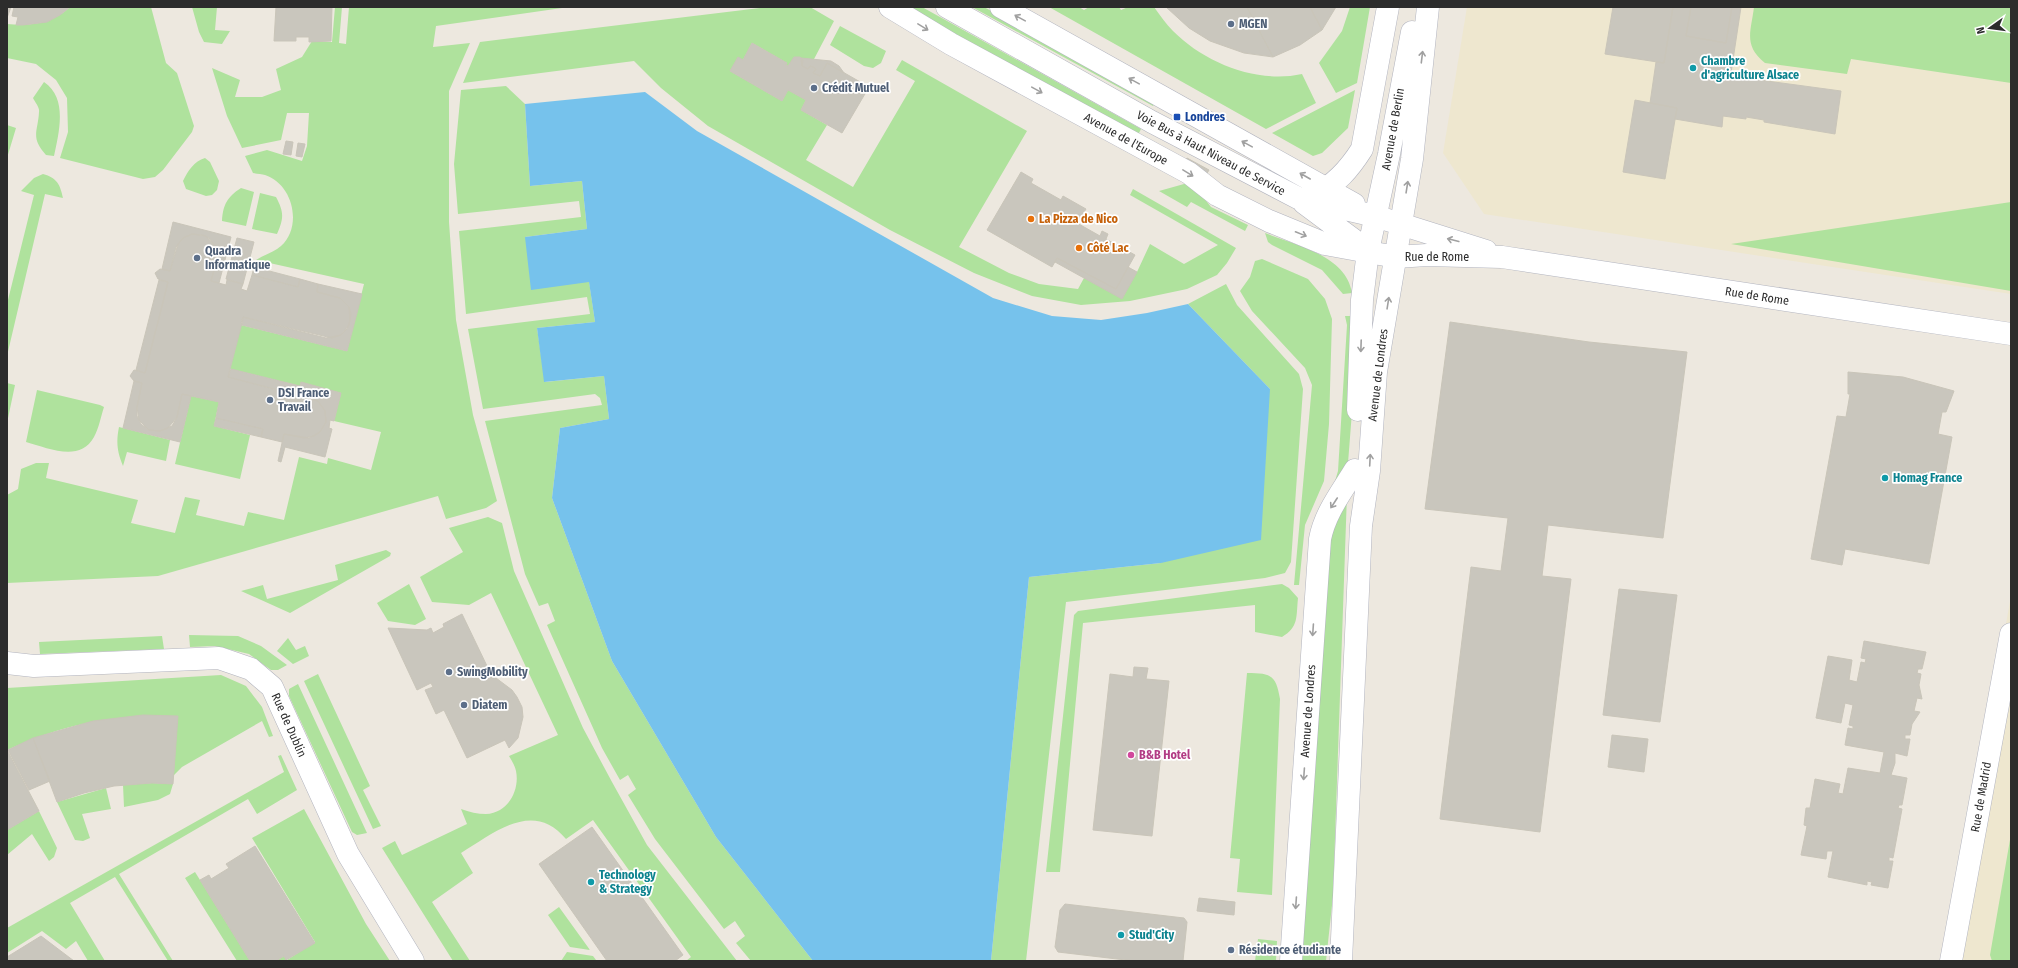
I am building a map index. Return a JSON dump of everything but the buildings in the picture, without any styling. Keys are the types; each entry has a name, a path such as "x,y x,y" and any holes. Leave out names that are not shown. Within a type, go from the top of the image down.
{"street":[{"name":"Avenue de l'Europe","path":"890,7 951,44 1189,173 1216,195 1260,217 1325,244 1396,257"},
{"name":"Voie Bus à Haut Niveau de Service","path":"947,7 1152,122 1298,198 1327,189 1353,164 1362,149 1388,7"},
{"path":"1001,7 1376,216"},
{"name":"Avenue de Berlin","path":"1368,251 1417,7"},
{"name":"Avenue de Berlin","path":"1401,225 1412,160 1428,7"},
{"name":"Avenue de l'Europe","path":"1298,198 1368,251"},
{"path":"1298,198 1376,216 1401,225"},
{"name":"Avenue de Londres","path":"1341,961 1361,526 1369,471 1376,372 1401,225"},
{"name":"Rue de Rome","path":"1401,225 1468,244 1502,257"},
{"name":"Avenue de Londres","path":"1361,526 1355,470 1362,300 1368,251"},
{"name":"Rue de Rome","path":"1396,257 1427,255 1502,257 2011,334"},
{"name":"Avenue de Londres","path":"1291,961 1320,539 1323,524 1329,512 1355,470"},
{"name":"Rue de Madrid","path":"1952,961 2011,634"},
{"name":"Rue de Dublin","path":"7,663 34,666 219,658 251,669 272,687 348,854 413,961"}],"shaded area":[{"path":"1467,7 2011,7 2011,294 1484,214 1443,153"},
{"path":"2011,596 2011,961 1945,961"}],"green space":[{"path":"70,7 151,7 166,63 177,73 194,126 192,132 163,170 155,177 143,179 60,158 68,132 67,98 56,80 36,64 7,58 7,24 24,25 41,23 56,17"},
{"path":"192,7 217,7 215,30 230,31 222,44 204,42 199,32"},
{"path":"335,7 342,7 339,43 346,44 349,7 569,7 436,26 433,47 470,43 449,91 449,222 456,320 473,415 497,501 486,508 446,519 438,496 158,576 7,583 7,495 18,489 21,469 36,463 49,463 46,478 138,500 131,523 175,533 185,497 200,500 196,515 244,526 248,512 284,520 299,457 327,464 328,458 371,470 381,432 334,421 341,393 301,383 300,386 230,369 241,325 347,351 364,284 256,260 281,246 288,238 292,228 292,206 288,196 275,180 265,175 253,173 245,156 267,150 302,161 307,146 309,113 287,113 281,140 242,148 227,116 212,68 240,80 235,97 262,97 281,90 276,69 302,57 312,41 332,42"},
{"path":"768,7 810,7 834,21 813,61 795,57 788,66 786,65 787,63 752,43 743,60 738,58 730,71 782,101 788,90 806,100 801,110 827,125 806,160 853,187 915,81 896,70 902,60 1027,131 959,247 1009,273 1039,284 1078,289 1084,278 1137,272 1150,244 1184,264 1218,245 1130,195 1133,189 1236,248 1227,263 1217,275 1187,289 1130,301 1081,305 1032,296 974,273 890,230 708,126 661,88 634,61 463,83 480,42"},
{"path":"906,7 922,7 1141,129 1137,137"},
{"path":"972,7 984,7 1156,101 1153,106"},
{"path":"1049,7 1079,7 1084,10 1089,7 1119,7 1121,10 1128,7 1154,7 1170,28 1186,42 1200,53 1216,61 1250,73 1267,76 1302,74 1316,103 1266,129"},
{"path":"1350,7 1370,7 1357,83 1336,93 1319,63 1342,31"},
{"path":"1754,7 2011,7 2011,83 1851,59 1847,74 1765,63 1758,56 1751,44 1750,31"},
{"path":"840,26 886,51 881,63 873,68 864,66 830,45"},
{"path":"44,82 52,89 59,106 60,116 58,137 54,156 46,155 36,139 39,110 33,98"},
{"path":"506,86 525,104 530,186 582,181 587,229 525,237 589,281 595,322 537,328 545,382 604,376 609,419 560,428 552,498 612,661 716,837 813,961 751,961 736,943 745,936 735,921 724,929 655,839 628,795 636,789 628,775 620,780 602,748 547,625 555,621 548,603 539,606 525,574 485,421 602,405 600,398 595,394 483,409 468,329 590,314 587,297 466,314 459,231 581,217 579,201 458,214 454,164 461,90"},
{"path":"1355,90 1348,128 1322,153 1313,156 1272,133"},
{"path":"7,125 16,128 7,158"},
{"path":"205,158 210,162 219,181 217,190 212,195 206,196 186,189 183,181 189,170 198,161"},
{"path":"43,174 52,177 57,182 61,189 63,198 45,194 7,356 7,304 34,195 21,191 34,178"},
{"path":"1184,184 1193,184 1211,207 1248,225 1245,231 1191,202 1187,207 1159,191"},
{"path":"241,188 254,192 246,226 222,221 223,210 229,198"},
{"path":"260,193 276,197 279,202 282,211 282,219 277,234 252,229"},
{"path":"2011,202 2011,291 1731,244"},
{"path":"1265,233 1304,247 1330,260 1340,269 1348,280 1352,293 1343,294 1322,270 1272,245 1268,242"},
{"path":"1262,259 1308,279 1325,299 1332,319 1329,424 1324,481 1305,525 1299,585 1294,585 1312,385 1305,368 1252,311 1240,291 1250,277 1255,261"},
{"path":"1226,284 1237,305 1299,374 1303,389 1291,562 1285,573 1265,578 1066,602 1026,961 991,961 1029,577 1161,563 1270,389 1188,304"},
{"path":"1345,316 1355,316 1354,386 1348,463 1330,498 1338,471 1347,325"},
{"path":"7,383 15,385 7,423"},
{"path":"37,390 104,407 99,426 88,445 81,450 63,452 26,442"},
{"path":"191,396 219,402 214,426 250,435 240,479 175,464"},
{"path":"119,427 170,440 166,461 127,452 123,466 119,456"},
{"path":"1347,494 1333,896 1326,961 1297,961 1325,544"},
{"path":"488,517 502,523 514,571 583,728 647,845 737,961 686,961 691,957 593,820 566,839 553,827 540,822 527,821 514,824 500,829 461,853 473,873 432,902 470,961 453,961 382,848 395,841 402,855 467,824 461,809 480,814 494,813 501,810 511,799 516,786 516,771 509,756 558,735 491,593 469,605 432,602 420,577 463,552 449,528"},
{"path":"386,550 391,553 390,556 290,613 241,591 263,585 267,599 338,580 335,565"},
{"path":"409,584 426,619 415,625 388,621 377,603"},
{"path":"1282,584 1289,588 1298,598 1296,621 1291,629 1282,637 1255,632 1255,605 1083,623 1060,872 1046,872 1074,615 1078,611"},
{"path":"189,635 238,636 261,646 287,665 278,670 271,670 249,654 215,646 190,647"},
{"path":"162,636 164,649 40,654 39,642"},
{"path":"288,638 296,650 305,646 309,656 293,664 277,651"},
{"path":"1247,673 1262,674 1271,677 1277,685 1280,699 1272,895 1237,892 1240,859 1230,858"},
{"path":"318,674 370,786 363,790 381,826 373,829 304,681"},
{"path":"221,675 246,686 262,707 273,736 269,737 262,721 182,767 173,776 177,716 132,717 90,722 49,733 7,750 7,688"},
{"path":"298,684 367,833 357,835 352,832 289,696 289,689"},
{"path":"281,755 297,790 257,814 248,799 119,874 173,961 168,961 115,877 70,903 105,961 88,961 76,941 66,949 42,931 7,953 7,928 284,772 278,756"},
{"path":"152,783 173,784 170,794 158,800 124,807 123,785"},
{"path":"106,788 111,809 82,814 90,838 83,841 75,840 57,802"},
{"path":"304,809 366,924 390,961 276,961 284,956 287,960 315,942 252,838"},
{"path":"39,811 57,848 54,857 49,861 32,834 7,855 7,830"},
{"path":"2011,834 2011,961 1992,961 1990,955"},
{"path":"195,872 250,961 237,961 185,878"},
{"path":"559,907 590,950 570,947 548,915"},
{"path":"1258,939 1277,941 1276,961 1255,961"},
{"path":"567,952 593,956 596,960 561,961"}],"water":[{"path":"645,92 697,131 993,298 1052,316 1101,320 1147,313 1188,304 1270,389 1261,540 1161,563 1029,577 991,961 813,961 716,837 612,661 552,498 560,428 609,419 604,376 544,382 537,328 595,322 589,282 531,290 525,237 587,229 582,181 530,186 525,104"}],"place":[{"name":"MGEN","path":"1231,24"},
{"name":"Chambre d'agriculture Alsace","path":"1693,68"},
{"name":"Crédit Mutuel","path":"814,88"},
{"name":"Londres","path":"1177,117"},
{"name":"La Pizza de Nico","path":"1031,219"},
{"name":"Côté Lac","path":"1079,248"},
{"name":"Quadra Informatique","path":"197,258"},
{"name":"DSI France Travail","path":"270,400"},
{"name":"Homag France","path":"1885,478"},
{"name":"SwingMobility","path":"449,672"},
{"name":"Diatem","path":"464,705"},
{"name":"B&B Hotel","path":"1131,755"},
{"name":"Technology & Strategy","path":"591,882"},
{"name":"Stud'City","path":"1121,935"},
{"name":"Résidence étudiante","path":"1231,950"}]}
